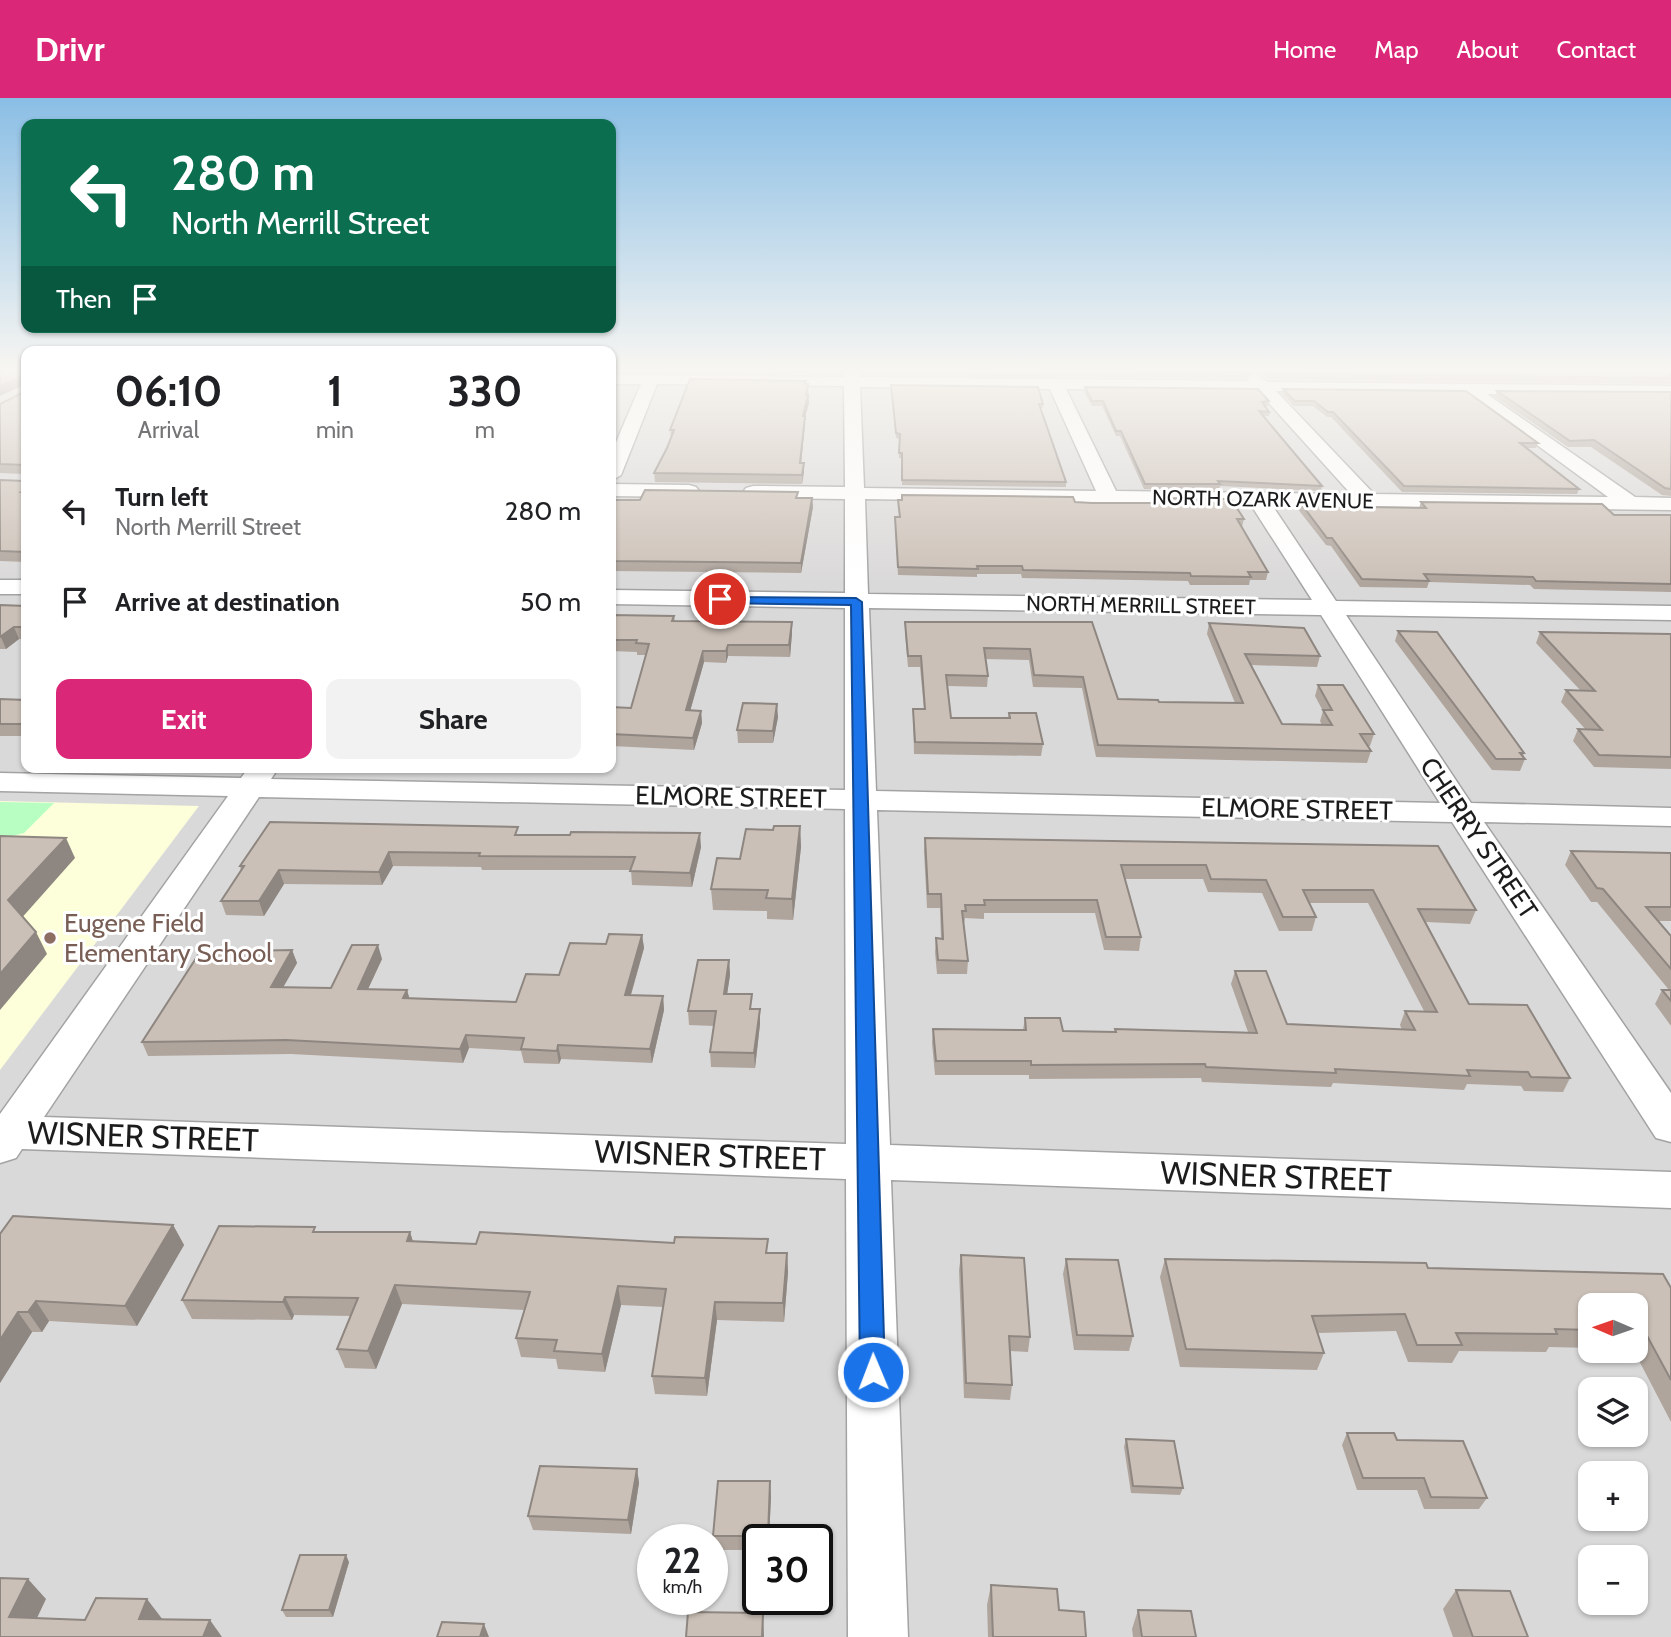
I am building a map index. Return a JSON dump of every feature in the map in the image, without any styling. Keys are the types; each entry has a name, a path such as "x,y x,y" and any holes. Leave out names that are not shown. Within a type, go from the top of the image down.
{"street":[{"path":"616,463 625,441"},
{"path":"854,441 878,1637"},
{"path":"1083,441 1109,497"},
{"path":"1313,441 1368,500"},
{"path":"1543,441 1631,504"},
{"path":"616,490 706,492"},
{"name":"NORTH OZARK AVENUE","path":"734,492 1671,504"},
{"name":"CHERRY STREET","path":"1258,499 1462,813 1671,1126"},
{"path":"0,587 21,587"},
{"name":"NORTH MERRILL STREET","path":"616,597 1671,613"},
{"path":"4,1137 256,778"},
{"name":"ELMORE STREET","path":"0,782 256,778 861,800 1671,817"},
{"name":"WISNER STREET","path":"4,1137 868,1161 1671,1190"}],"shaded area":[{"path":"0,441 21,441 21,773 616,773 616,441 1671,441 1671,1637 0,1637"},
{"name":"Eugene Field Elementary School","path":"0,801 199,806 0,1070"}],"green space":[{"path":"0,802 54,803 24,833 0,839"}],"building":[{"path":"0,441 21,441 21,465 0,464"},
{"path":"670,441 802,441 800,463 804,463 802,475 654,473"},
{"path":"900,441 1052,441 1066,482 902,480 902,453 899,453"},
{"path":"1125,441 1284,441 1322,486 1218,481 1220,484 1145,484"},
{"path":"1361,441 1535,441 1538,443 1520,443 1579,489 1404,486"},
{"path":"1595,441 1671,441 1671,489 1665,488"},
{"path":"0,480 21,481 21,552 0,551"},
{"path":"645,490 798,492 796,498 812,498 801,563 616,561 616,500 640,500"},
{"path":"902,495 1073,497 1075,502 1092,503 1155,503 1153,498 1231,499 1244,519 1237,519 1268,572 1248,572 1251,577 1191,576 1190,573 1023,570 1022,566 977,566 978,569 898,567 895,517 900,517 898,500 902,500"},
{"path":"1299,501 1336,501 1340,507 1426,508 1421,502 1602,504 1614,515 1671,515 1671,584 1536,581 1533,577 1424,574 1429,581 1362,579 1332,538 1327,538"},
{"path":"0,605 21,606 21,627 14,627 0,637"},
{"path":"616,615 674,616 672,621 792,622 789,645 728,645 726,651 703,651 686,710 701,711 693,738 616,734 616,707 631,708 649,644 636,643 637,640 616,640"},
{"path":"905,622 1092,622 1118,699 1159,702 1243,703 1209,623 1304,628 1320,656 1245,654 1282,724 1332,725 1323,710 1332,710 1318,685 1343,685 1374,734 1360,734 1371,751 1098,745 1083,677 1034,675 1030,649 984,648 988,676 946,675 951,718 1010,718 1009,713 1036,713 1043,744 915,742 913,709 925,709 921,656 908,656"},
{"path":"1398,631 1437,632 1524,753 1520,753 1525,759 1496,759"},
{"path":"1540,632 1671,634 1671,757 1599,755 1578,729 1602,730 1566,690 1595,691"},
{"path":"0,699 21,700 21,724 0,724"},
{"path":"743,703 777,704 773,731 737,730"},
{"path":"270,822 518,827 515,835 570,835 571,832 700,833 690,873 630,871 635,857 479,856 480,853 389,852 379,872 279,870 259,901 221,901 244,866 240,866"},
{"path":"774,826 800,826 792,899 766,898 768,890 711,889 717,858 740,859 746,829 773,830"},
{"path":"0,836 66,838 8,900 36,932 0,974"},
{"path":"925,838 1438,846 1476,910 1418,909 1469,1004 1527,1005 1570,1078 1531,1077 1528,1072 1467,1070 1470,1076 1335,1069 1336,1073 1206,1067 1205,1064 1031,1065 1031,1061 936,1061 933,1029 1026,1030 1025,1018 1060,1018 1063,1031 1116,1032 1115,1029 1257,1033 1235,971 1266,971 1287,1024 1415,1030 1405,1011 1437,1012 1373,890 1303,890 1316,917 1283,917 1266,880 1211,879 1206,865 1121,865 1141,937 1106,937 1097,900 984,900 985,905 965,905 966,911 962,911 968,961 938,960 936,938 943,939 941,894 928,894"},
{"path":"1571,851 1671,853 1671,907 1646,907 1671,936 1671,969 1603,889 1597,888"},
{"path":"609,934 642,935 625,995 663,996 650,1049 558,1045 557,1051 521,1049 524,1038 466,1035 460,1049 286,1040 142,1042 200,952 292,950 271,987 331,988 352,945 378,945 358,989 407,990 403,998 516,1002 526,974 559,975 570,943 606,944"},
{"path":"698,960 729,960 724,994 752,994 750,1009 760,1009 754,1053 710,1052 716,1011 688,1011"},
{"path":"1662,990 1671,990 1671,1001"},
{"path":"13,1216 173,1225 125,1306 36,1301 28,1312 18,1312 0,1340 0,1234"},
{"path":"219,1226 315,1227 313,1232 410,1232 407,1241 476,1244 480,1232 674,1243 675,1237 768,1239 766,1253 787,1253 783,1303 715,1302 705,1378 652,1376 666,1289 618,1286 602,1354 554,1351 557,1340 516,1338 530,1292 395,1285 368,1351 337,1349 358,1298 285,1297 283,1302 182,1300"},
{"path":"961,1255 1024,1258 1030,1337 1009,1336 1012,1385 966,1383"},
{"path":"1066,1259 1118,1260 1133,1336 1077,1335"},
{"path":"1165,1259 1426,1263 1428,1268 1663,1274 1671,1288 1671,1380 1648,1338 1648,1293 1578,1293 1578,1330 1555,1329 1557,1334 1456,1333 1462,1345 1417,1345 1405,1314 1312,1316 1324,1353 1186,1349"},
{"path":"1347,1433 1394,1433 1397,1440 1463,1441 1487,1498 1431,1497 1424,1478 1363,1478"},
{"path":"1126,1439 1174,1441 1183,1488 1133,1486"},
{"path":"540,1466 637,1469 628,1520 528,1516"},
{"path":"718,1481 770,1481 768,1524 742,1524 742,1536 728,1536 728,1524 714,1524"},
{"path":"300,1555 346,1555 329,1610 282,1610"},
{"path":"0,1578 28,1579 9,1617 85,1620 96,1598 147,1599 139,1619 210,1620 203,1637 0,1637"},
{"path":"991,1585 1057,1589 1059,1610 1084,1612 1086,1637 993,1637"},
{"path":"1456,1590 1510,1591 1528,1637 1473,1637"},
{"path":"1138,1610 1191,1611 1196,1637 1142,1637"},
{"path":"728,1613 763,1615 762,1637 686,1637 688,1615 728,1615"},
{"path":"442,1622 484,1624 480,1637 437,1637"}],"place":[{"name":"Eugene Field Elementary School","path":"50,938"}],"route":[{"path":"720,599 856,602 873,1372"}]}
